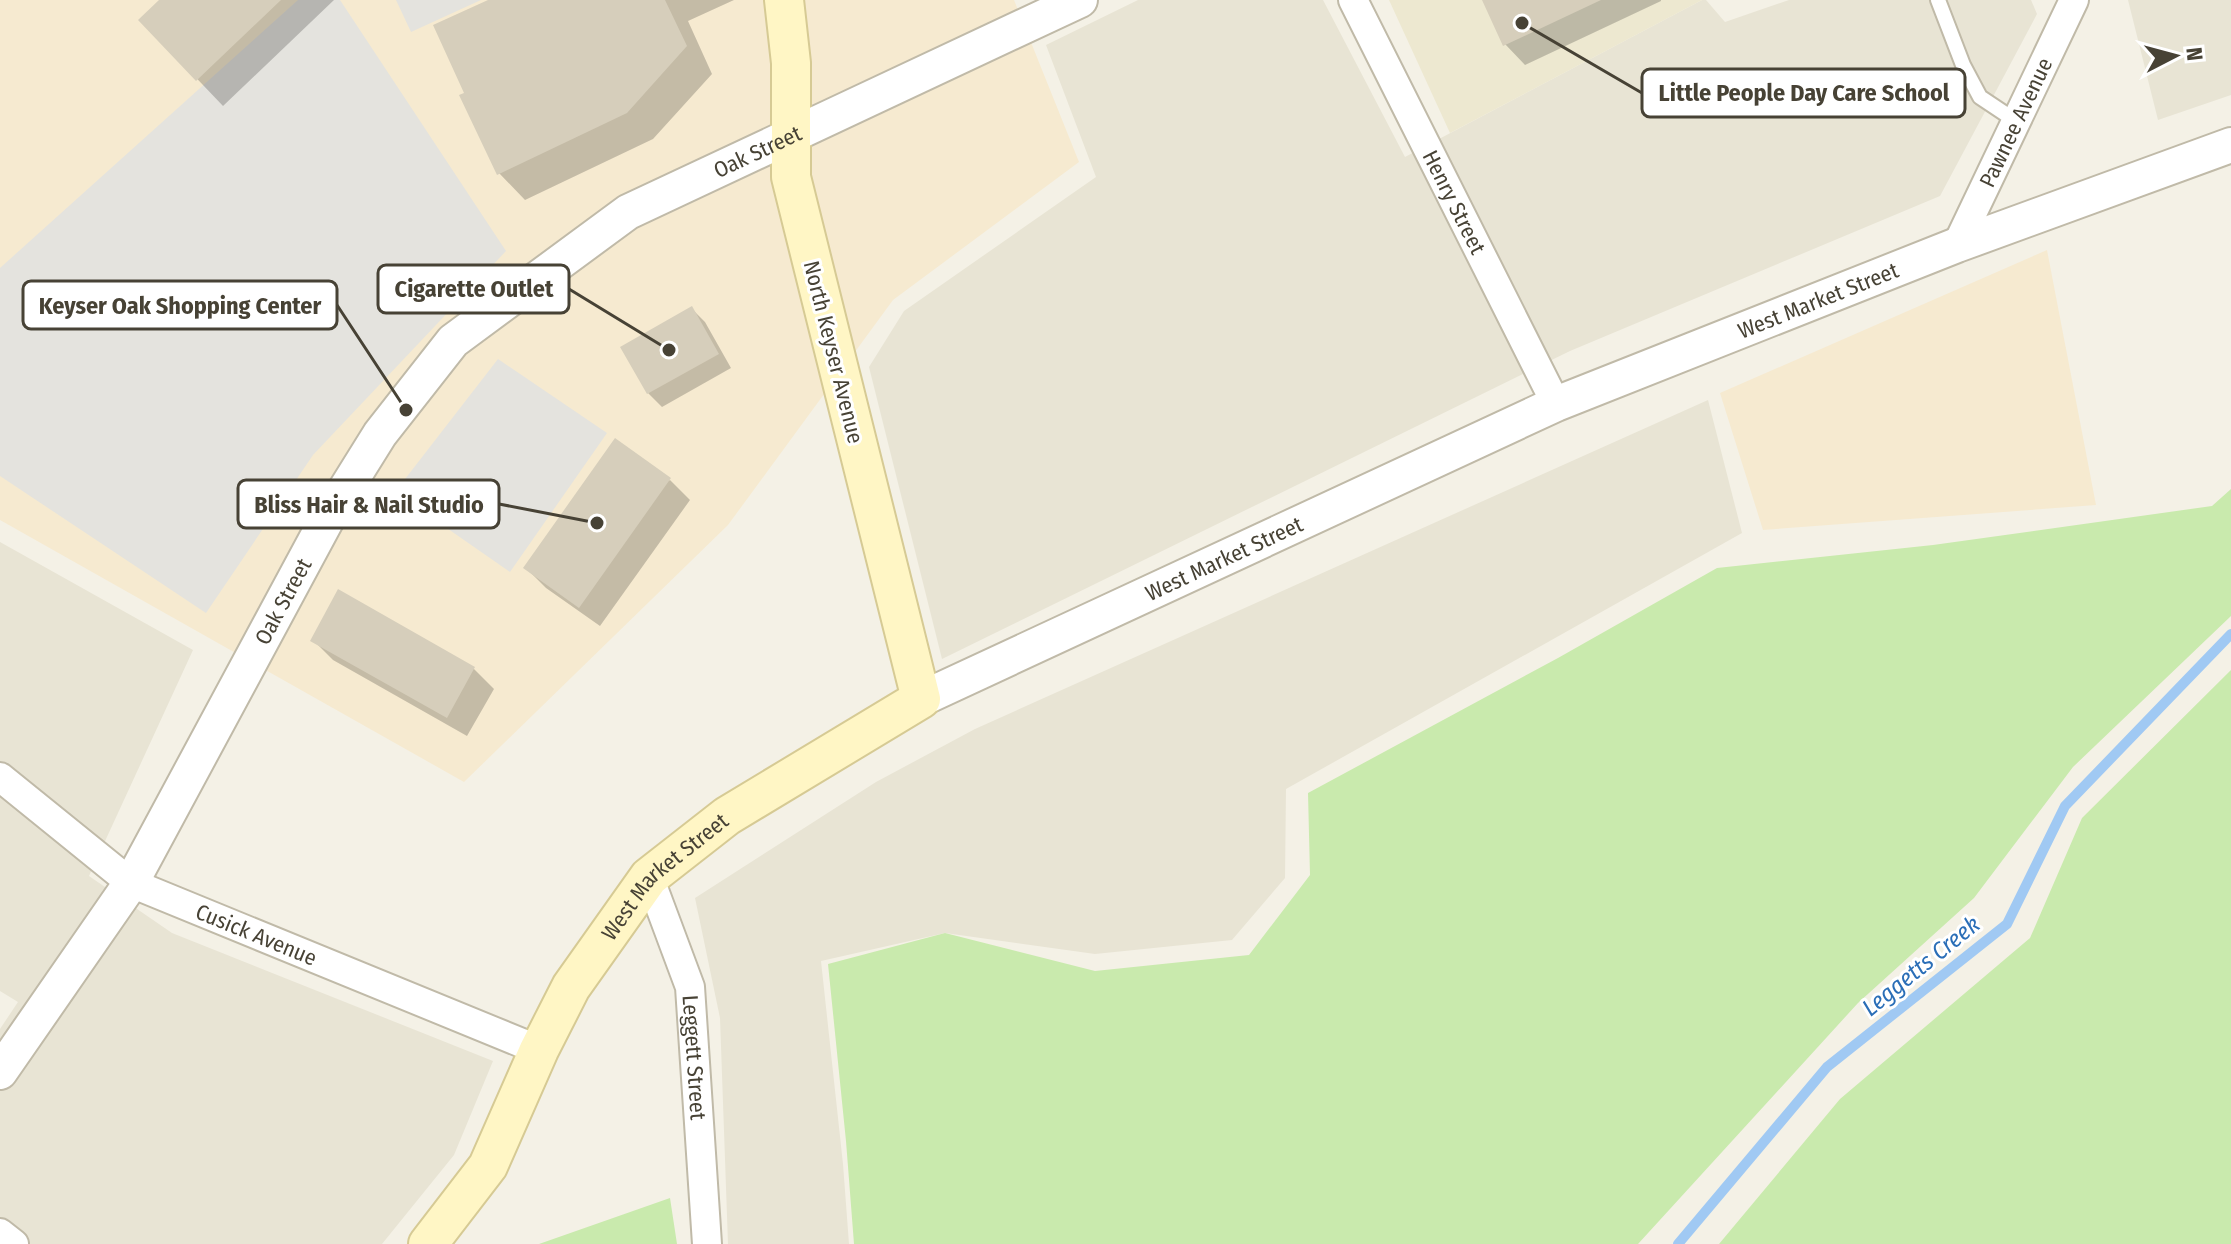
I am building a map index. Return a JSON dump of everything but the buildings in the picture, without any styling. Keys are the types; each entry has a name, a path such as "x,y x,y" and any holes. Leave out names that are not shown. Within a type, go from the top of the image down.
{"main road":[{"name":"North Keyser Avenue","path":"784,0 791,63 791,177 921,699"},
{"name":"West Market Street","path":"428,1244 488,1166 539,1050 571,987 649,877 727,816 921,699"}],"street":[{"name":"Oak Street","path":"0,1072 131,883 327,519 380,434 453,341 628,212 1080,0"},
{"name":"Henry Street","path":"1353,0 1556,404"},
{"name":"Pawnee Avenue","path":"1957,245 2074,0"},
{"name":"West Market Street","path":"921,699 1556,404 1957,245 2231,145"},
{"name":"Cusick Avenue","path":"0,777 131,883 539,1050"},
{"name":"Leggett Street","path":"649,877 690,987 707,1244"},
{"path":"0,1233 14,1244"}],"lane":[{"path":"1938,0 1963,65 1980,97 2016,121"}],"shaded area":[{"path":"0,0 1014,0 1079,162 893,300 728,525 464,782 0,520"},
{"path":"298,0 340,0 506,251 313,455 206,613 0,476 0,268"},
{"path":"396,0 481,0 411,32"},
{"path":"1138,0 1323,0 1405,157 1702,0 1706,0 1725,22 1789,0 2031,0 2037,14 1940,196 1570,351 942,659 869,367 904,311 1096,177 1046,45"},
{"path":"1389,0 1702,0 1450,133"},
{"path":"2128,0 2231,0 2231,95 2158,120"},
{"path":"2047,250 2096,505 1763,530 1720,393"},
{"path":"498,359 607,433 510,572 395,492"},
{"path":"1708,400 1742,533 1286,789 1285,878 1232,940 1095,954 945,933 821,961 849,1244 728,1244 720,1018 695,898 876,782 975,729"},
{"path":"0,542 193,650 89,876 172,933 493,1061 454,1155 382,1244 0,1244 0,1029 18,1002 0,991"}],"green space":[{"path":"2231,489 2231,616 2073,767 1974,898 1858,1003 1638,1244 854,1244 828,964 945,933 1095,971 1249,955 1310,875 1308,793 1717,568 1933,545 2212,506"},
{"path":"2231,670 2231,1244 1719,1244 1840,1099 2030,938 2082,818"},
{"path":"670,1198 677,1244 539,1244"}],"waterway":[{"name":"Leggetts Creek","path":"1678,1244 1827,1067 2007,924 2065,806 2231,634"}],"place":[{"name":"Little People Day Care School","path":"1522,23"},
{"name":"Cigarette Outlet","path":"669,350"},
{"name":"Keyser Oak Shopping Center","path":"406,410"},
{"name":"Bliss Hair & Nail Studio","path":"597,523"}]}
